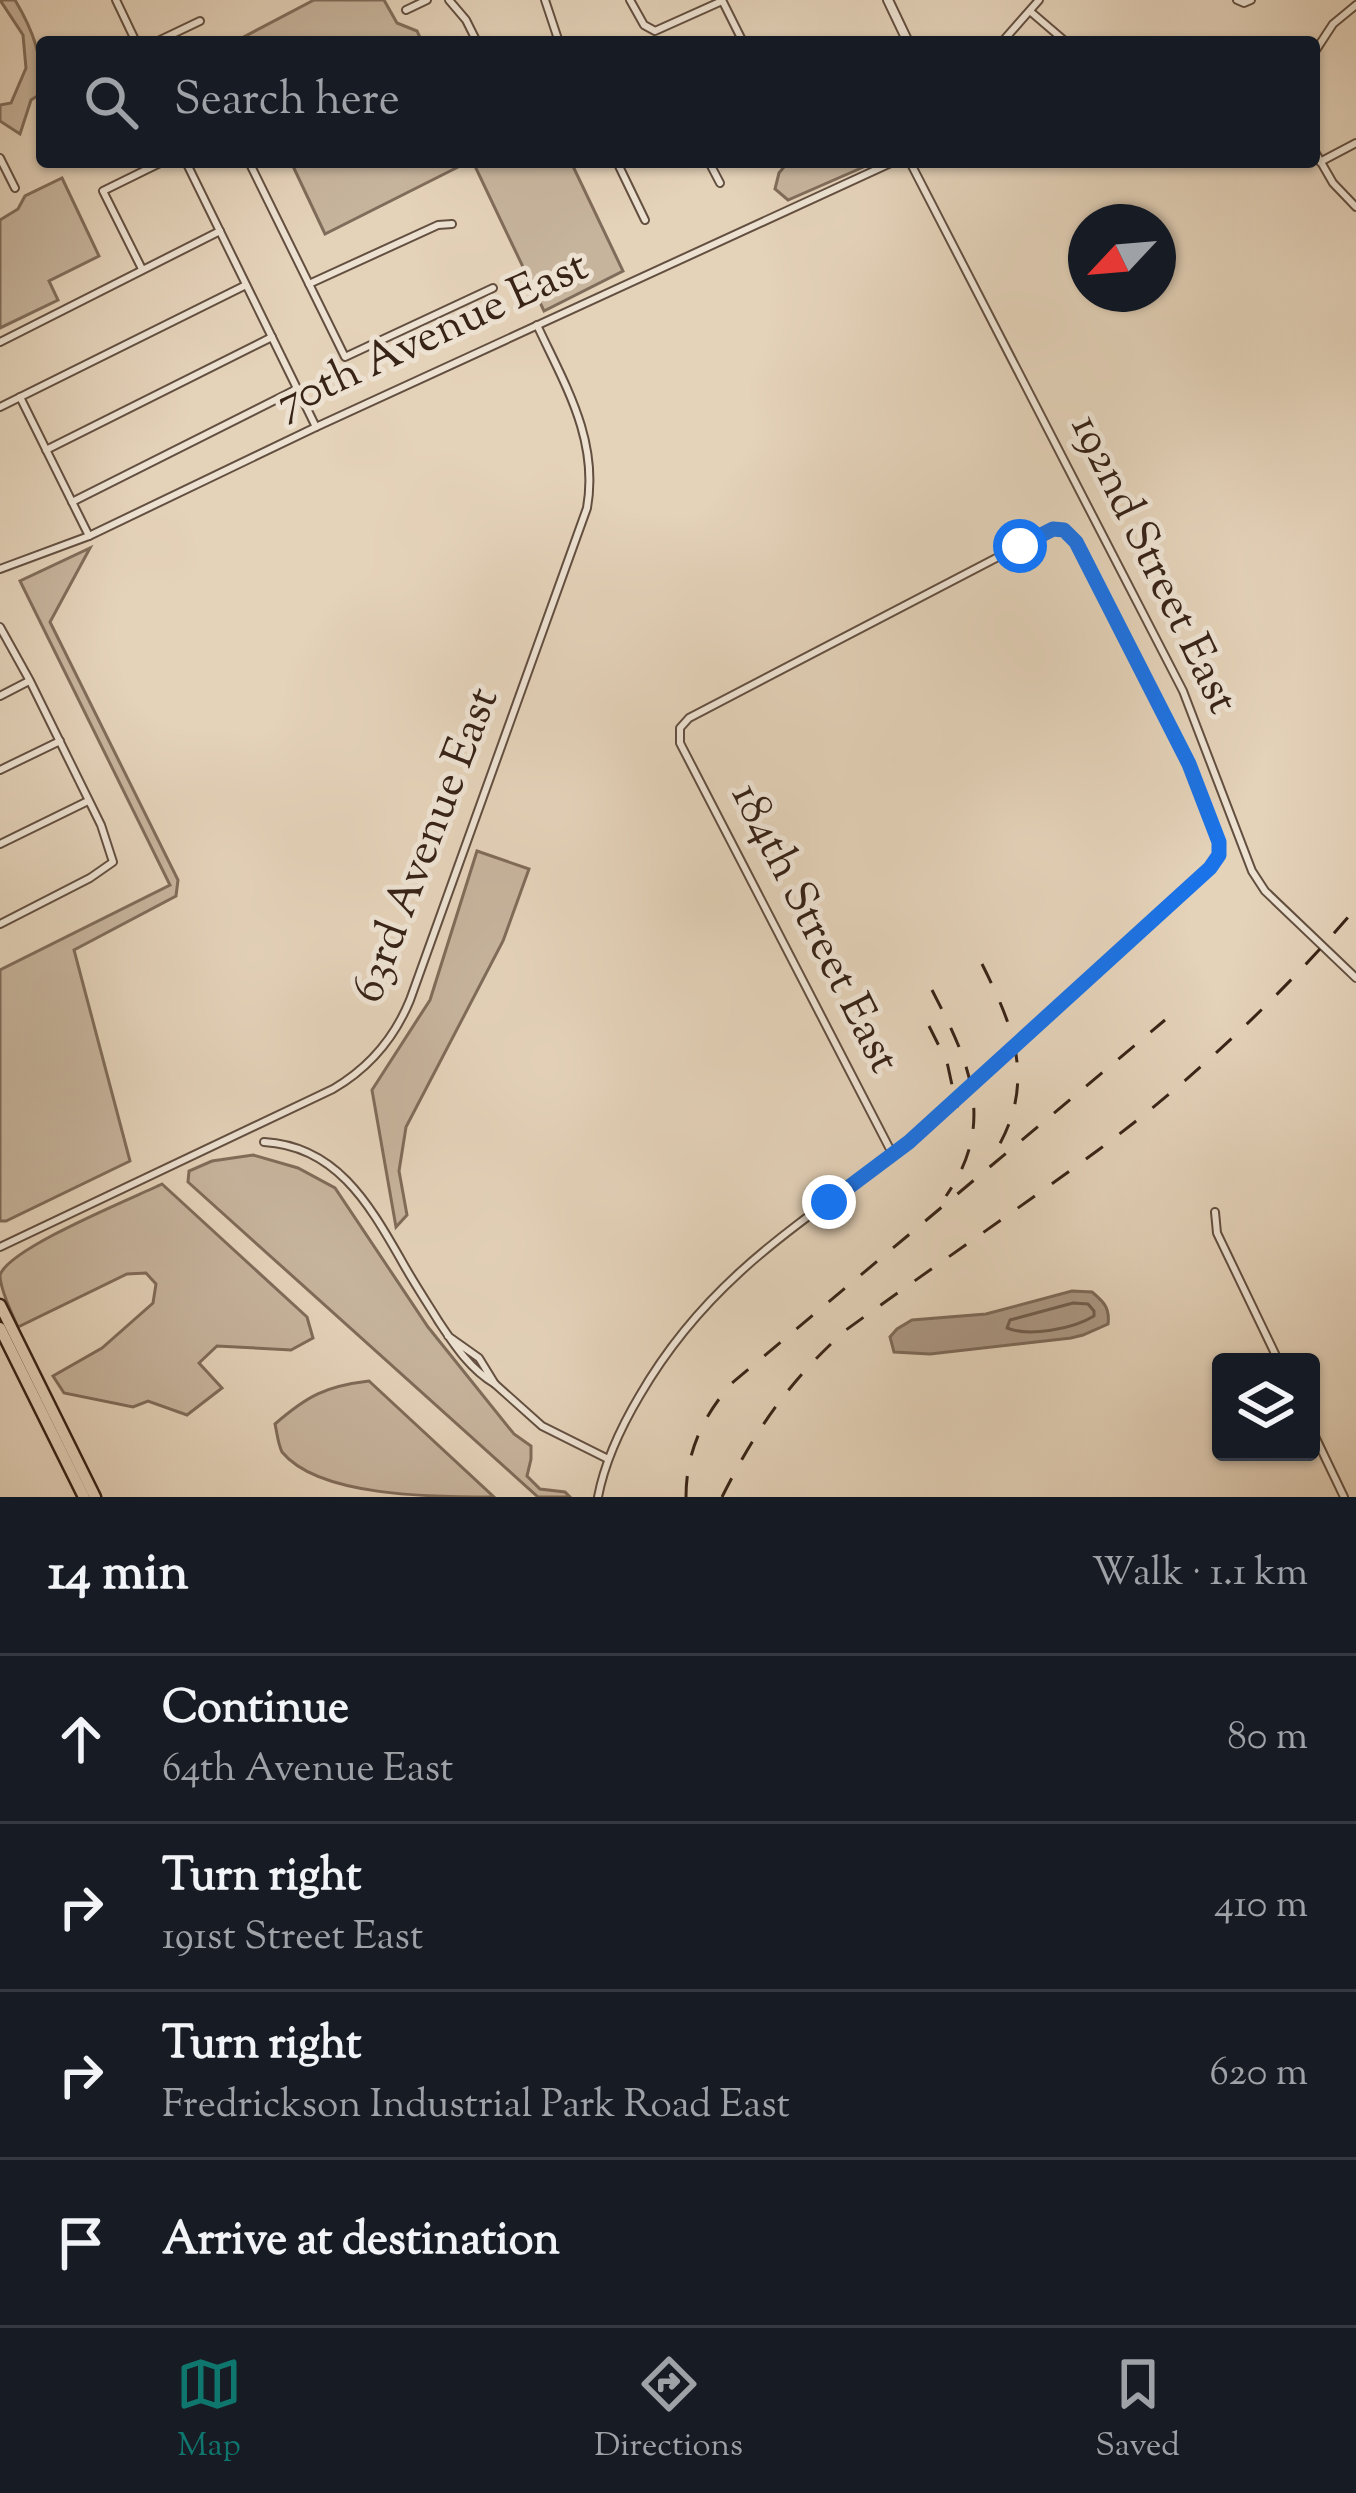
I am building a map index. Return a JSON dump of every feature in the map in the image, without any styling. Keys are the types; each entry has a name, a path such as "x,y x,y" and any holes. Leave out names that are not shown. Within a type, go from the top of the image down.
{"main road":[{"path":"0,1306 95,1497"},
{"path":"3,1334 31,1368"},
{"path":"3,1334 85,1497"}],"street":[{"path":"406,10 428,0"},
{"path":"449,0 474,36"},
{"path":"545,0 557,36"},
{"path":"631,0 652,31 722,0 740,36"},
{"path":"888,0 905,36"},
{"path":"1008,36 1039,0"},
{"path":"1238,1 1251,0"},
{"path":"119,1 134,36"},
{"path":"1320,44 1333,24 1356,4"},
{"path":"1031,12 1059,36"},
{"path":"168,36 200,20"},
{"path":"1356,142 1320,162 1356,207"},
{"path":"0,158 14,188"},
{"path":"142,270 104,191 150,168"},
{"path":"189,168 316,427"},
{"path":"252,168 345,357 493,288"},
{"path":"620,168 645,220"},
{"path":"712,168 720,183"},
{"name":"70th Avenue East","path":"0,569 88,536 879,168"},
{"name":"192nd Street East","path":"913,168 1183,691 1252,871 1265,891 1356,977"},
{"path":"309,284 438,225 452,224"},
{"path":"0,342 220,231"},
{"path":"0,407 246,285"},
{"name":"63rd Avenue East","path":"0,1247 333,1089 367,1065 395,1031 587,508 590,464 584,430 537,325"},
{"path":"46,450 272,337"},
{"path":"72,502 297,388"},
{"path":"20,397 88,536"},
{"name":"184th Street East","path":"1064,530 1076,542 1189,764 1219,840 1216,862 893,1155 680,743 681,725 1046,532 1064,530"},
{"path":"0,627 101,825 113,862 0,924"},
{"path":"0,696 30,681"},
{"path":"0,770 60,741"},
{"path":"0,844 88,800"},
{"path":"264,1142 304,1150 347,1178 372,1210 448,1336 481,1376 542,1426 608,1459"},
{"path":"598,1497 608,1459 652,1374 710,1300 769,1245 893,1155"},
{"path":"1215,1212 1216,1233 1275,1353"},
{"path":"1320,1446 1345,1497"}],"shaded area":[{"path":"0,0 15,0 36,49 36,97 20,134 0,121 0,105 11,103 26,68 23,35"},
{"path":"314,0 384,0 397,23 419,36 245,36"},
{"path":"294,168 456,168 325,234"},
{"path":"476,168 574,168 623,271 544,311"},
{"path":"783,168 861,168 788,200 775,189"},
{"path":"62,178 99,256 49,281 58,300 0,328 0,220 18,209 25,196"},
{"path":"90,548 50,622 178,880 176,896 74,950 130,1161 0,1221 0,970 170,885 20,581"},
{"path":"477,851 529,869 503,941 406,1127 399,1171 407,1215 396,1227 372,1090 430,1000"},
{"path":"253,1155 298,1168 335,1188 428,1327 514,1434 531,1446 527,1476 540,1489 570,1497 538,1497 188,1182 189,1171 212,1161"},
{"path":"162,1184 307,1317 313,1338 291,1350 217,1346 199,1363 222,1388 187,1415 148,1401 133,1407 64,1393 53,1376 102,1348 153,1303 156,1284 146,1273 127,1274 18,1327 0,1275 25,1251"},
{"path":"369,1381 494,1497 410,1495 349,1486 299,1467 282,1452 275,1424 286,1414 329,1389"}],"water":[{"path":"1072,1291 1092,1292 1103,1302 1108,1324 1071,1338 930,1354 894,1352 890,1337 912,1320 986,1314"}],"railway":[{"path":"722,1497 775,1407 846,1330 1170,1093 1267,1004 1356,908"},
{"path":"982,964 1005,1014 1017,1061 1014,1108 991,1159"},
{"path":"932,990 966,1066 974,1117 962,1169 946,1196"},
{"path":"686,1497 698,1436 732,1383 1165,1020"},
{"path":"929,1026 947,1062 957,1108"}],"route":[{"path":"829,1202 909,1142 1219,855 1219,840 1189,764 1076,542 1070,533 1053,529 1020,546"}]}
